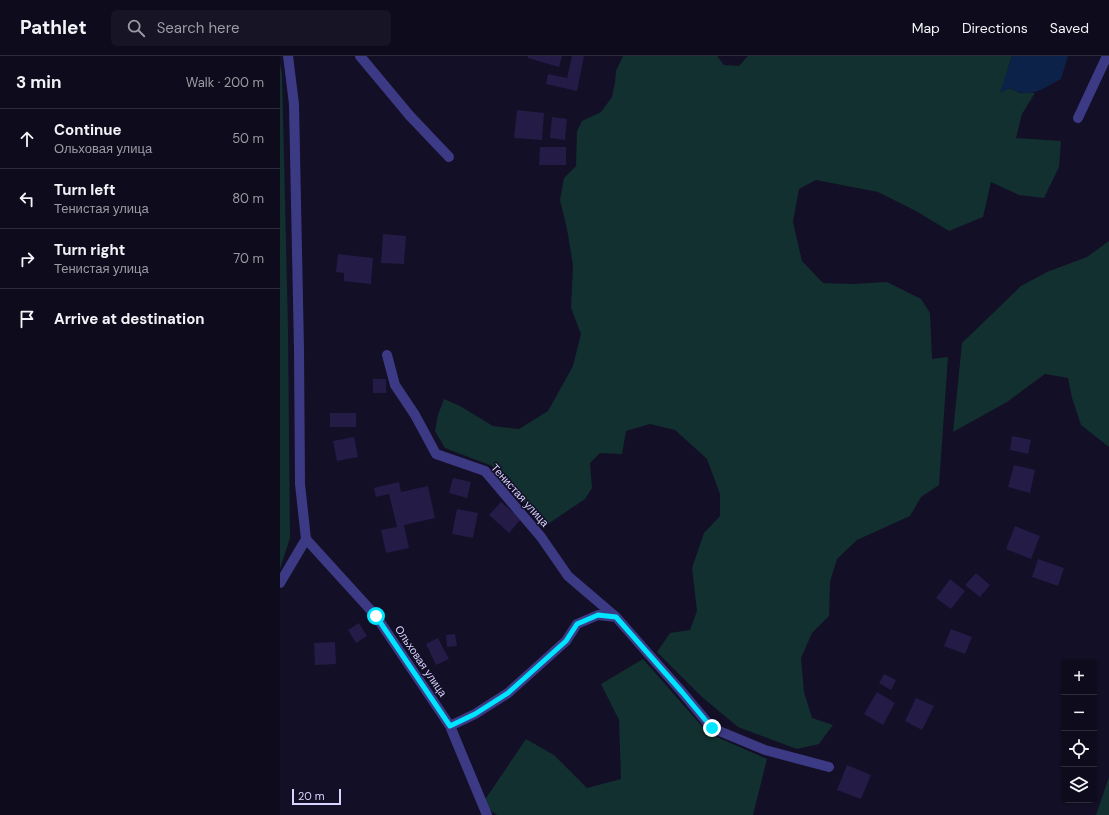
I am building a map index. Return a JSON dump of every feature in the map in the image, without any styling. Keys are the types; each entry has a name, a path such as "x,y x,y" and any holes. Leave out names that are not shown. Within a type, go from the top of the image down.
{"street":[{"path":"280,583 306,539 300,484 294,104 288,56"},
{"path":"360,56 410,116 449,157"},
{"path":"1078,118 1107,56"},
{"name":"Тенистая улица","path":"387,355 395,385 416,415 436,454 485,471 542,537 568,576 616,617 712,728 765,750 829,767"},
{"name":"Ольховая улица","path":"306,539 376,616 450,726 487,815"},
{"path":"450,726 475,714 508,693 566,641 577,624 598,615 616,617"}],"green space":[{"path":"623,56 717,56 724,65 739,66 748,56 1012,56 1001,92 1009,88 1020,93 1035,93 1022,114 1016,138 1061,141 1059,167 1044,198 1019,195 991,182 983,217 949,231 916,211 878,192 816,180 799,189 793,222 802,261 823,283 853,284 887,282 921,299 930,313 932,359 948,357 939,485 921,497 910,516 857,540 837,559 830,582 829,616 812,633 801,658 804,692 812,718 833,725 819,744 797,749 738,727 702,697 657,652 670,633 690,630 697,611 692,568 704,533 720,516 720,494 707,459 675,430 650,424 626,431 622,454 600,453 590,463 592,488 585,499 545,526 492,466 445,448 435,431 438,415 444,399 460,406 493,426 519,429 548,411 573,366 581,334 571,308 573,265 560,200 564,178 576,166 577,131 582,121 601,112 612,97 616,71"},
{"path":"280,64 282,73 288,328 290,538 280,569"},
{"path":"1109,241 1109,447 1081,425 1072,398 1068,378 1045,374 1007,402 953,432 962,343 1021,286 1047,272 1087,257"},
{"path":"643,659 708,733 767,759 753,815 497,815 482,804 526,739 554,755 587,788 621,779 619,720 601,684"},
{"path":"1109,777 1109,815 1096,815"}],"water":[{"path":"1012,56 1068,56 1061,79 1047,87 1030,93 1024,93 1009,88 1000,93"}],"building":[{"path":"528,56 562,56 559,67 528,58"},
{"path":"572,56 584,56 577,91 546,84 548,74 567,78"},
{"path":"517,110 544,113 542,140 514,138"},
{"path":"552,117 567,119 565,140 550,138"},
{"path":"540,147 566,147 566,165 539,165"},
{"path":"383,234 406,236 404,264 381,263"},
{"path":"338,254 373,258 371,284 344,281 344,273 336,272"},
{"path":"373,379 386,379 386,393 373,393"},
{"path":"330,413 356,413 356,427 330,427"},
{"path":"1012,436 1031,440 1028,454 1010,450"},
{"path":"354,437 358,457 337,461 333,441"},
{"path":"1014,465 1035,470 1030,493 1008,487"},
{"path":"453,478 471,482 467,498 449,493"},
{"path":"399,482 401,492 428,486 435,518 404,525 409,548 386,553 381,530 397,527 389,494 376,497 374,488"},
{"path":"501,502 521,519 509,533 489,515"},
{"path":"457,509 478,513 473,538 452,534"},
{"path":"1015,526 1040,536 1031,559 1006,549"},
{"path":"1038,559 1064,568 1058,586 1032,577"},
{"path":"976,573 990,585 980,597 965,585"},
{"path":"950,579 965,591 951,609 936,598"},
{"path":"359,623 367,636 356,643 348,630"},
{"path":"951,629 972,637 965,654 944,646"},
{"path":"455,634 457,646 447,647 446,635"},
{"path":"438,638 449,659 436,665 426,644"},
{"path":"335,642 336,664 315,665 314,643"},
{"path":"884,674 896,680 891,690 879,683"},
{"path":"877,692 895,703 883,725 864,714"},
{"path":"916,698 934,706 922,730 905,721"},
{"path":"847,765 871,775 861,799 837,790"}],"route":[{"path":"376,616 450,726 475,714 508,693 566,641 577,624 598,615 616,617 712,728"}]}
